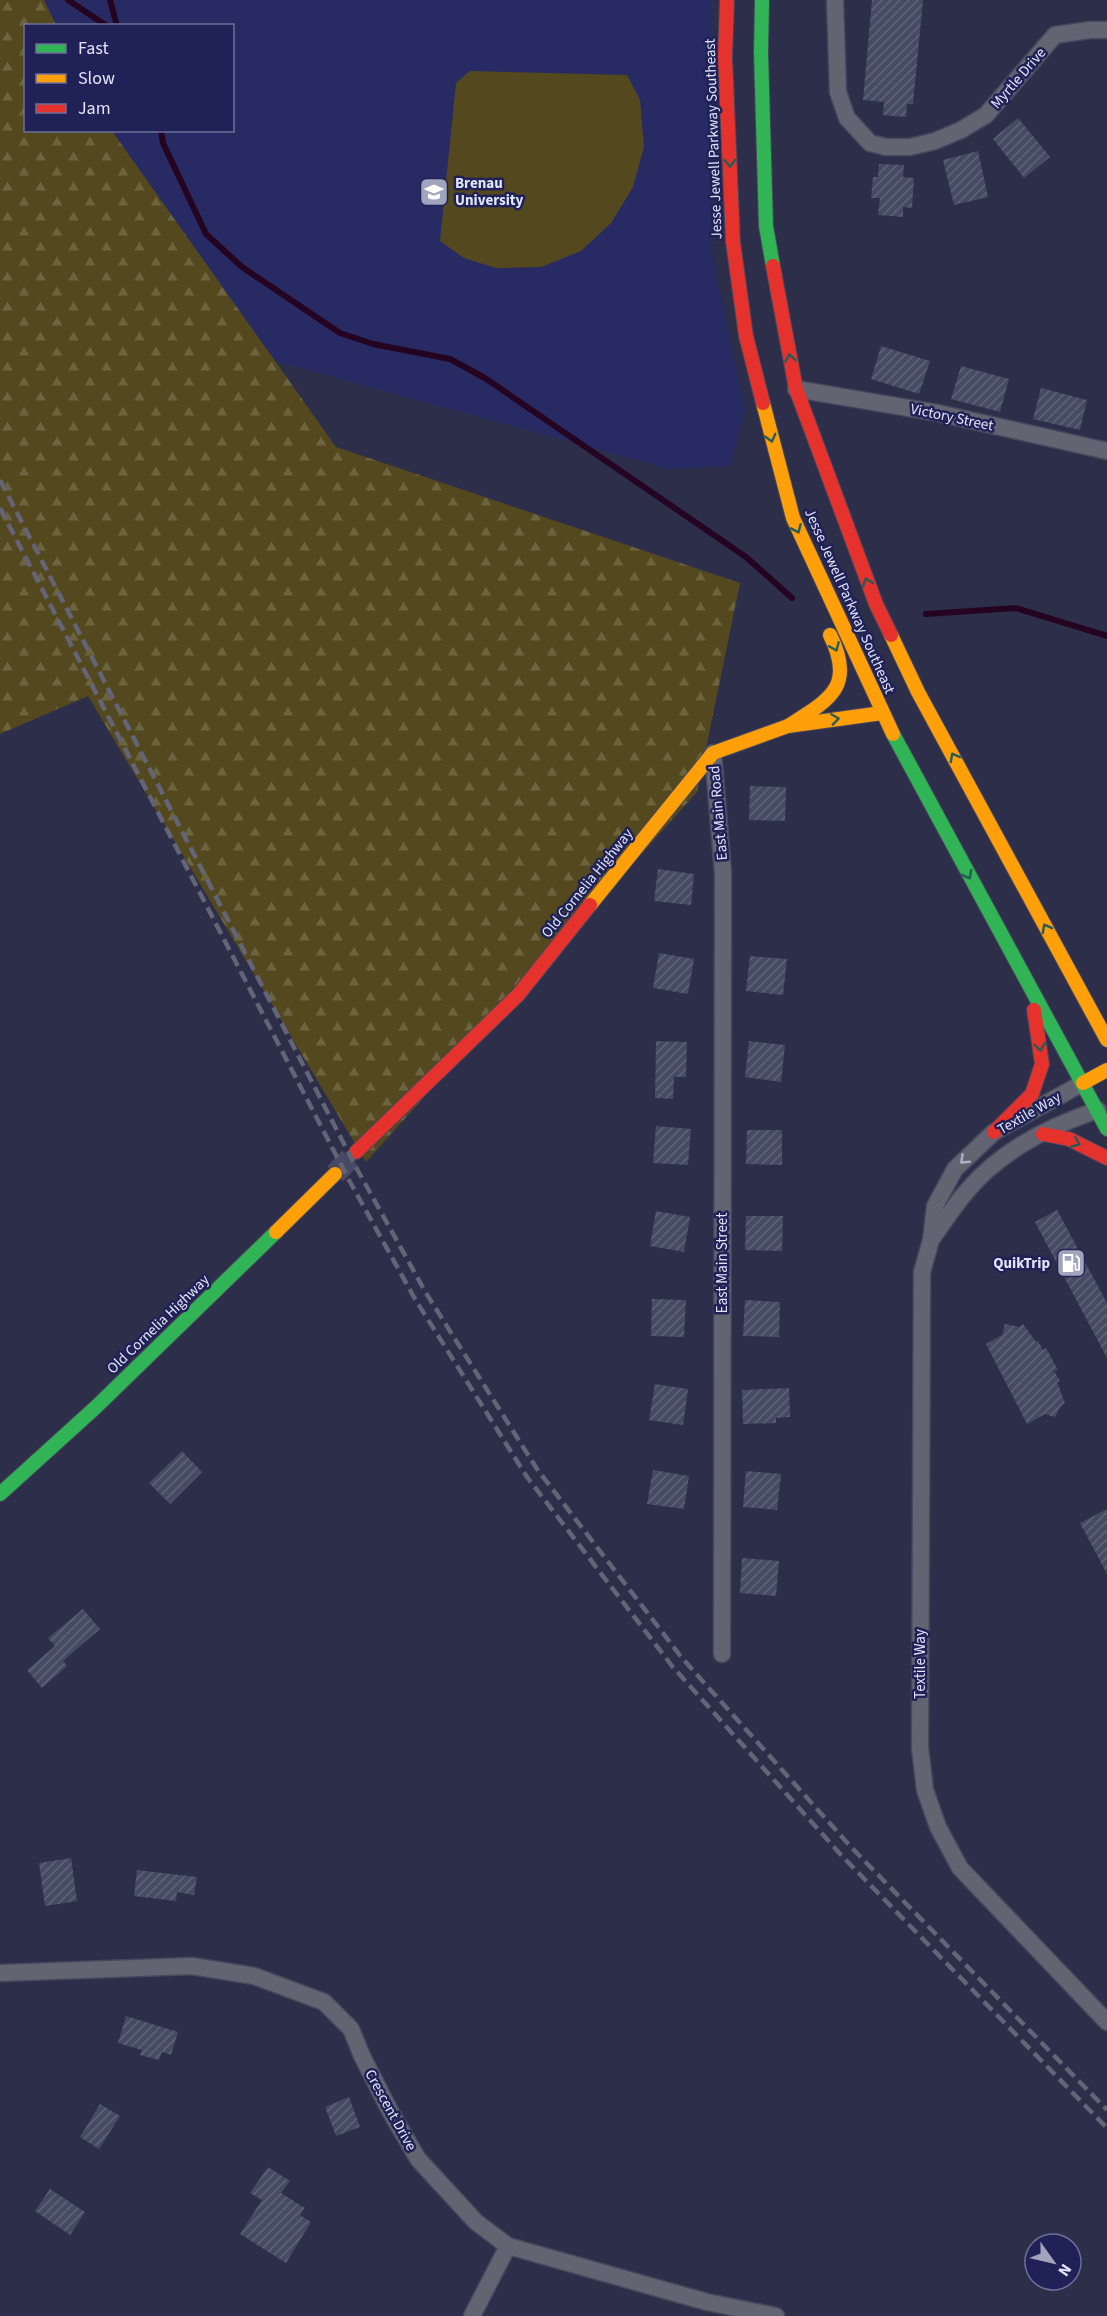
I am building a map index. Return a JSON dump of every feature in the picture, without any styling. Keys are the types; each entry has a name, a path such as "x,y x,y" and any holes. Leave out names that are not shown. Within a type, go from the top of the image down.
{"main road":[{"name":"Jesse Jewell Parkway Southeast","path":"727,0 725,57 733,242 746,336 793,518 882,713 1030,989 1083,1083 1103,1108 1107,1129"},
{"name":"Jesse Jewell Parkway Southeast","path":"762,0 766,226 796,389 876,604 918,692 1107,1040"},
{"path":"815,600 816,572"},
{"path":"713,753 788,726 826,703 837,686 841,660 823,618"},
{"path":"788,726 882,713"},
{"name":"Old Cornelia Highway","path":"356,1152 518,995 713,753"},
{"path":"1074,980 1099,998"},
{"path":"994,1132 1032,1094 1042,1064 1030,989"},
{"path":"1083,1083 1107,1070"},
{"path":"1043,1134 1069,1139 1107,1158"},
{"name":"Old Cornelia Highway","path":"0,1494 96,1407 335,1174"}],"street":[{"name":"Myrtle Drive","path":"835,0 838,92 847,118 870,143 886,147 910,147 935,141 961,130 986,115 1055,35 1107,30"},
{"name":"Victory Street","path":"796,389 938,413 1107,451"},
{"name":"East Main Road","path":"713,753 723,873"},
{"name":"East Main Street","path":"722,1654 723,873"},
{"name":"Textile Way","path":"1083,1083 994,1132 955,1169 935,1206 931,1240 922,1272 920,1748 926,1790 938,1827 960,1868 1107,2022"},
{"name":"Textile Way","path":"931,1240 968,1190 1009,1151 1076,1118 1103,1108"},
{"name":"Crescent Drive","path":"0,1973 192,1966 254,1976 324,2002 351,2029 366,2066 418,2159 476,2222 508,2246 707,2302 776,2316"},
{"path":"472,2316 508,2246"}],"shaded area":[{"name":"Brenau University","path":"44,0 711,0 712,254 745,411 730,466 670,469 275,361 113,132 234,132 234,24 56,24"}],"green space":[{"path":"0,0 44,0 56,24 24,24 24,132 113,132 336,447 740,583 697,792 366,1162 88,696 0,734"},
{"path":"470,71 627,75 640,100 644,147 633,187 611,223 581,251 541,267 496,268 464,258 440,241 456,83"}],"building":[{"path":"872,0 923,0 913,104 907,104 906,117 883,115 884,102 863,100"},
{"path":"1018,118 1050,157 1024,178 993,139"},
{"path":"978,151 988,197 954,205 943,160"},
{"path":"879,164 904,165 903,177 914,178 912,208 903,207 903,217 878,215 880,198 871,198 873,177 878,177"},
{"path":"881,346 930,361 919,394 871,379"},
{"path":"961,366 1009,379 1000,412 951,399"},
{"path":"1041,388 1087,400 1080,430 1033,419"},
{"path":"750,786 786,787 785,821 749,820"},
{"path":"658,869 694,874 691,905 654,901"},
{"path":"659,953 694,959 688,994 653,988"},
{"path":"750,956 787,959 783,995 746,991"},
{"path":"656,1041 687,1042 686,1077 674,1077 673,1099 655,1098"},
{"path":"749,1041 785,1045 781,1082 745,1077"},
{"path":"656,1126 691,1129 688,1165 653,1163"},
{"path":"747,1130 782,1130 782,1165 746,1164"},
{"name":"QuikTrip","path":"1057,1210 1107,1303 1107,1358 1035,1222"},
{"path":"656,1211 690,1217 684,1252 650,1246"},
{"path":"746,1216 783,1216 782,1251 745,1250"},
{"path":"652,1299 686,1300 684,1337 651,1336"},
{"path":"745,1300 780,1302 779,1337 743,1336"},
{"path":"1005,1324 1019,1327 1023,1324 1043,1350 1046,1348 1058,1370 1054,1371 1060,1381 1057,1382 1065,1403 1055,1417 1045,1414 1027,1424 986,1344 1002,1335"},
{"path":"655,1384 688,1389 683,1425 649,1420"},
{"path":"789,1388 790,1417 776,1418 776,1423 743,1424 742,1390"},
{"path":"182,1451 202,1472 170,1504 149,1483"},
{"path":"653,1470 689,1476 684,1509 647,1504"},
{"path":"746,1471 781,1474 777,1510 743,1507"},
{"path":"1107,1509 1107,1574 1080,1523"},
{"path":"742,1558 779,1561 776,1596 740,1593"},
{"path":"83,1609 100,1629 63,1661 67,1666 42,1688 27,1670 55,1646 48,1638"},
{"path":"71,1858 77,1901 45,1906 39,1863"},
{"path":"137,1870 197,1877 194,1895 177,1892 176,1901 134,1896"},
{"path":"126,2016 178,2032 171,2055 162,2052 159,2060 140,2055 142,2050 118,2043"},
{"path":"349,2097 360,2127 336,2136 325,2107"},
{"path":"100,2104 120,2116 99,2149 80,2137"},
{"path":"268,2167 290,2181 281,2193 305,2208 300,2215 311,2222 286,2263 240,2234 262,2200 250,2193"},
{"path":"50,2189 85,2212 70,2235 35,2211"}],"waterway":[{"path":"68,0 104,24"},
{"path":"110,0 116,24"},
{"path":"161,132 163,143 206,234 242,267 340,333 373,344 450,359 485,378 746,557 792,598"},
{"path":"926,614 1016,608 1107,636"}],"tunnel":[{"path":"335,1174 356,1152"}],"railway":[{"path":"0,480 357,1169 426,1293 537,1469 682,1658 851,1847 1107,2110"},
{"path":"0,508 350,1182 415,1299 527,1477 672,1666 842,1856 1107,2128"}],"traffic: fast":[{"path":"762,0 761,53 766,226 773,266"},
{"path":"893,734 1107,1129"},
{"path":"0,1494 96,1407 276,1232"}],"traffic: slow":[{"path":"763,403 793,518 893,734"},
{"path":"788,726 826,699 839,680 840,668 830,635"},
{"path":"891,635 918,692 1107,1040"},
{"path":"590,905 713,753 788,726 882,713"},
{"path":"1083,1083 1107,1070"},
{"path":"276,1232 335,1174"}],"traffic: jam":[{"path":"727,0 725,57 733,242 746,336 763,403"},
{"path":"773,266 796,389 876,604 891,635"},
{"path":"356,1152 518,995 590,905"},
{"path":"994,1132 1032,1094 1042,1064 1034,1010"},
{"path":"1043,1134 1069,1139 1107,1158"}],"place":[{"name":"Brenau University","path":"434,192"},
{"name":"QuikTrip","path":"1071,1263"}]}
